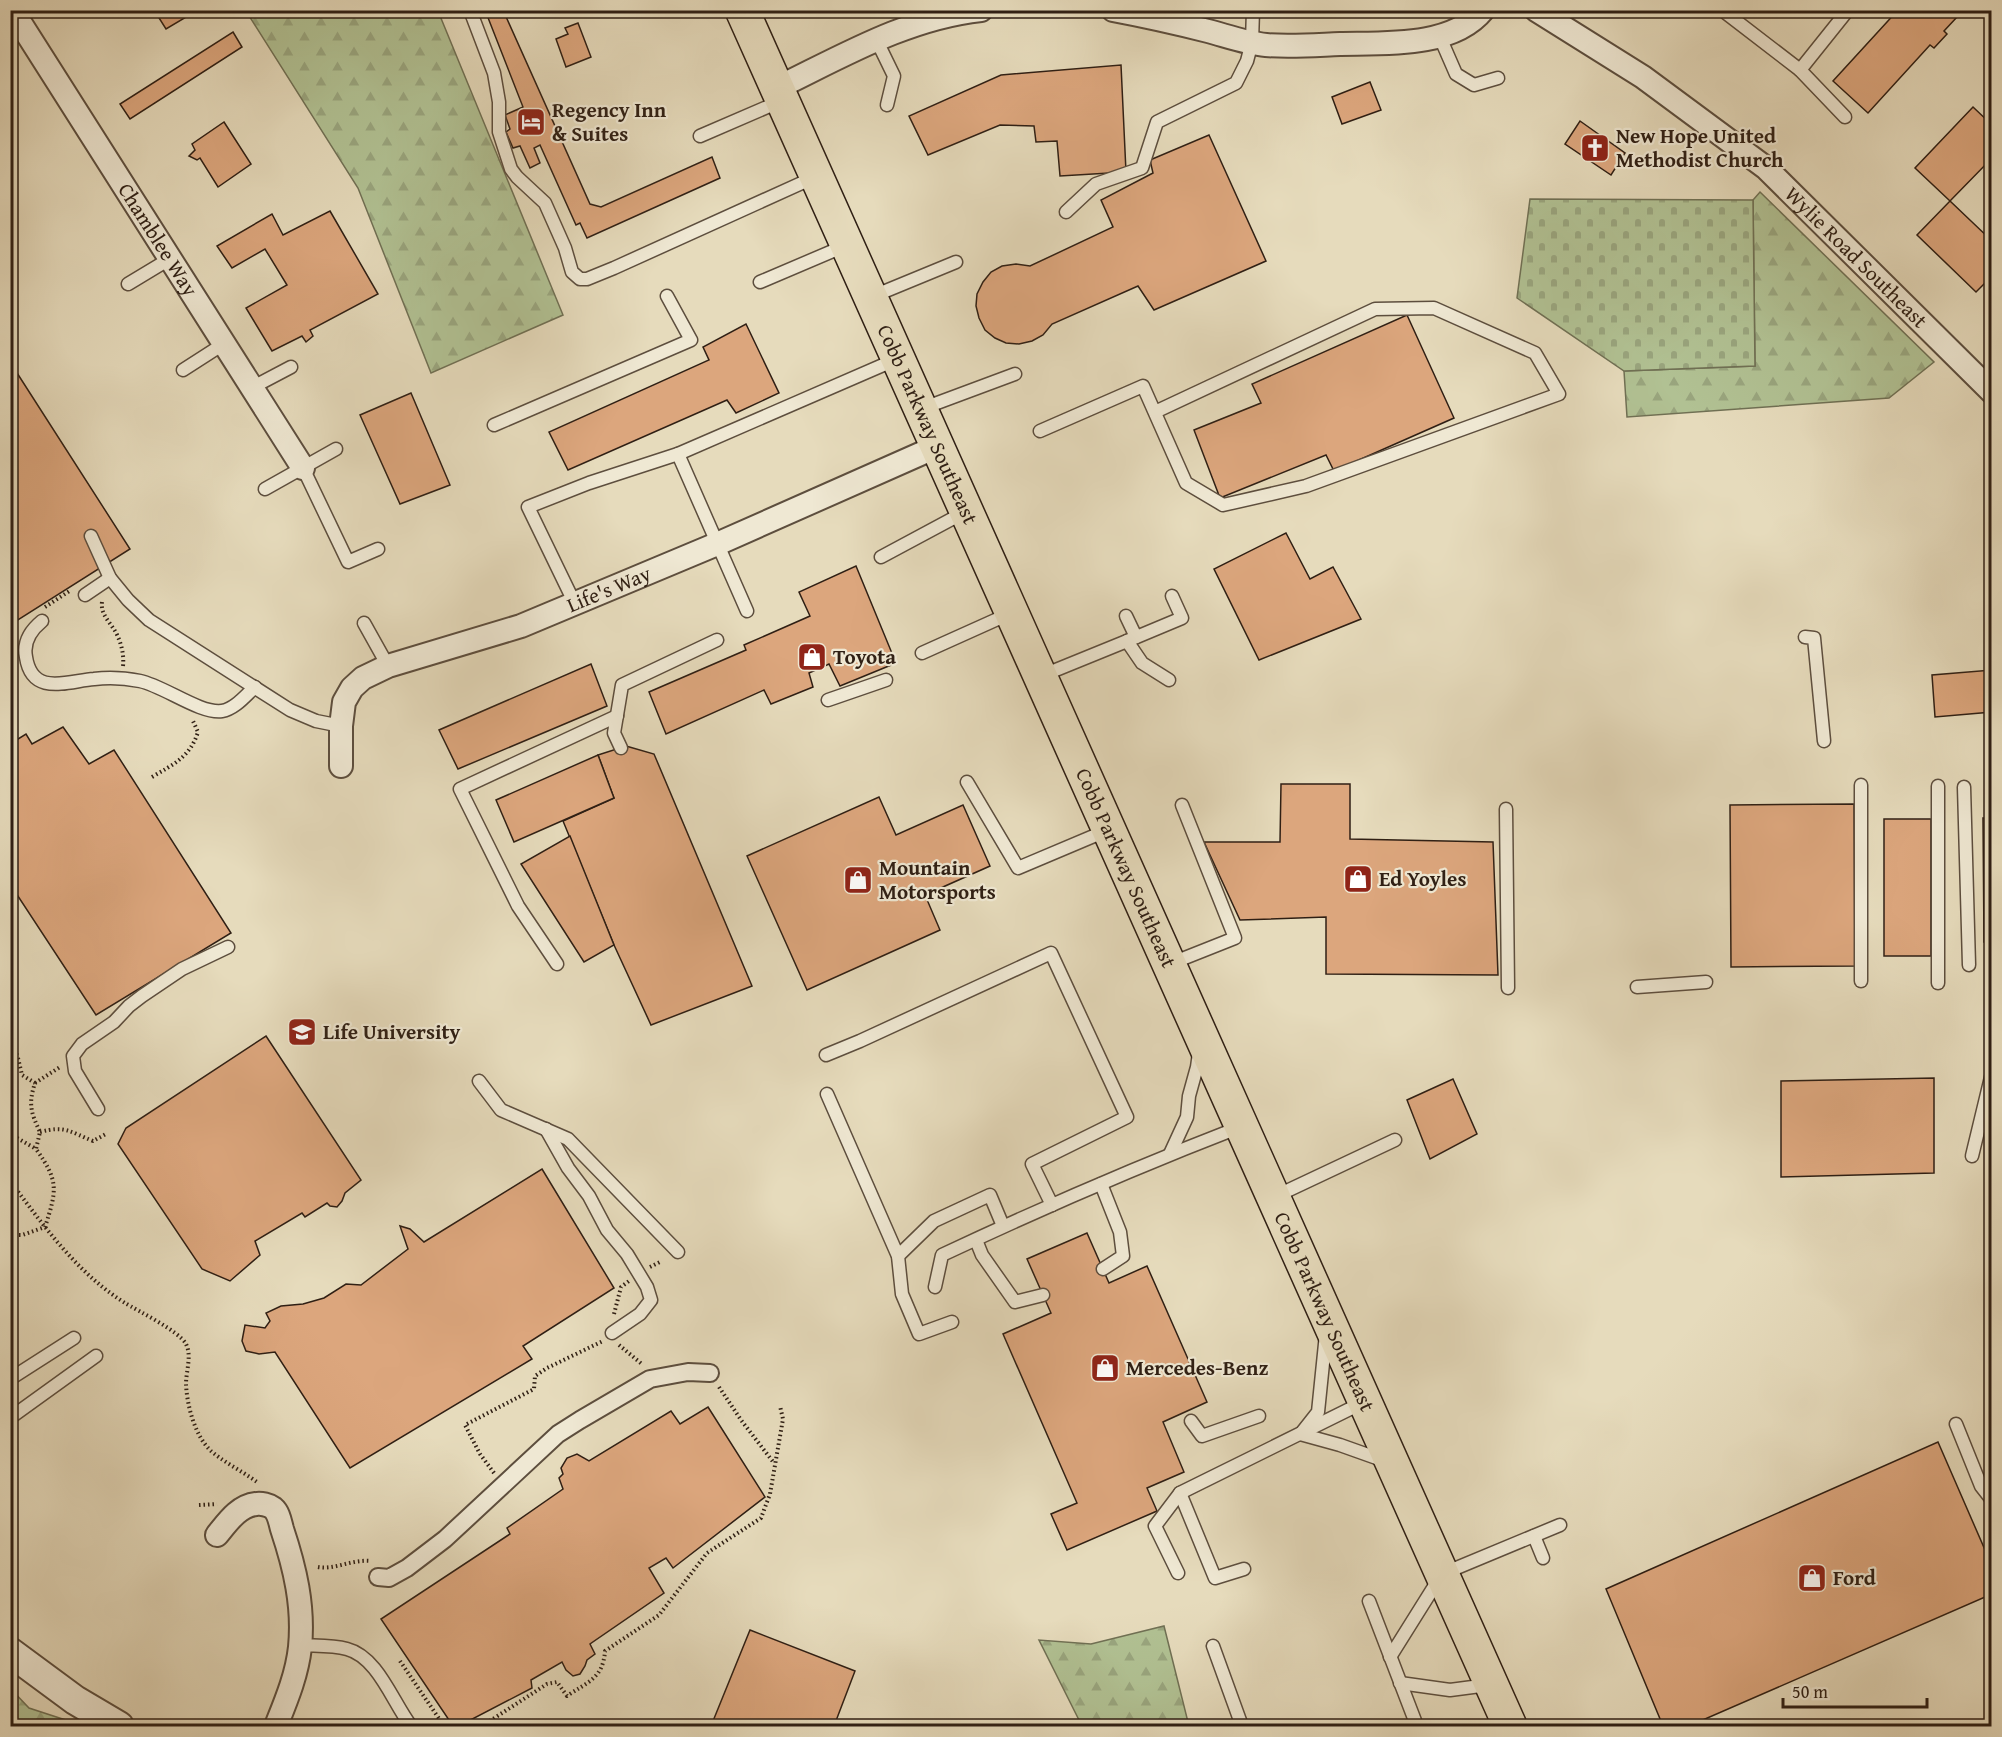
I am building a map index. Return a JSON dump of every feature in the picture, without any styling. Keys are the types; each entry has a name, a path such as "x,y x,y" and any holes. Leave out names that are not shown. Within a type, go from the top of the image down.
{"main road":[{"name":"Cobb Parkway Southeast","path":"742,10 919,410 1170,964 1510,1726"}],"street":[{"name":"Chamblee Way","path":"12,10 303,468"},
{"path":"780,94 876,39 928,21 981,10"},
{"path":"1113,10 1266,45 1403,42 1457,30 1476,19 1483,10"},
{"name":"Wylie Road Southeast","path":"1536,10 1643,77 1766,168 1992,392"},
{"name":"Life's Way","path":"341,766 341,726 344,702 351,688 363,678 388,666 521,626 717,544 936,447"},
{"path":"378,1577 388,1578 407,1568 445,1539 558,1434 650,1379 688,1372 710,1373"},
{"path":"217,1535 242,1508 256,1504 266,1505 275,1510 292,1558 300,1608 300,1645 295,1673 276,1726"},
{"path":"10,1652 75,1700 118,1726"}],"lane":[{"path":"470,10 494,73 499,102 499,132 507,158 517,177 545,203 565,248 572,272 580,279 587,279 614,268 816,176"},
{"path":"1066,212 1096,184 1142,168 1157,122 1236,83 1247,60 1252,42 1253,10"},
{"path":"1722,10 1800,70 1845,117"},
{"path":"1800,70 1848,10"},
{"path":"1439,35 1456,74 1474,85 1498,78"},
{"path":"876,39 894,76 887,105"},
{"path":"700,136 780,94"},
{"path":"760,282 847,245"},
{"path":"128,284 171,258"},
{"path":"870,297 956,262"},
{"path":"494,425 691,340 667,296"},
{"path":"1041,431 1143,386 1186,483 1223,505 1306,486 1559,394 1535,353 1434,308 1375,309 1155,412"},
{"path":"183,370 225,343"},
{"path":"575,604 528,507 589,483 678,454 898,359"},
{"path":"253,387 291,367"},
{"path":"919,410 1015,374"},
{"path":"264,489 336,449"},
{"path":"678,454 747,611"},
{"path":"303,468 348,562 378,549"},
{"path":"880,557 966,511"},
{"path":"91,536 108,580 149,620 290,710 316,721 341,726"},
{"path":"85,595 108,580"},
{"path":"1040,676 1182,618 1172,596"},
{"path":"922,653 1011,612"},
{"path":"1126,616 1142,663 1169,680"},
{"path":"42,621 31,632 25,651 27,664 37,678 56,685 94,679 141,681 212,711 227,710 255,687"},
{"path":"364,623 388,666"},
{"path":"1805,637 1814,638 1824,741"},
{"path":"621,748 614,733 622,685 717,640"},
{"path":"828,700 886,680"},
{"path":"557,964 518,906 460,789 617,716"},
{"path":"967,782 1018,868 1109,830"},
{"path":"1861,981 1862,785"},
{"path":"1938,786 1938,983"},
{"path":"1964,788 1969,965"},
{"path":"1170,964 1235,938 1182,805"},
{"path":"1506,808 1508,988"},
{"path":"98,1109 75,1071 73,1056 82,1044 114,1022 129,1006 182,969 228,947"},
{"path":"826,1055 1051,953 1127,1117 1032,1164 1052,1205"},
{"path":"1637,987 1706,982"},
{"path":"1170,1154 1187,1117 1201,1034"},
{"path":"1972,1156 1992,1073"},
{"path":"479,1081 501,1110 568,1139 678,1252"},
{"path":"826,1094 898,1256 902,1294 919,1334 952,1322"},
{"path":"935,1287 942,1255 1170,1154 1241,1126"},
{"path":"546,1129 568,1168 589,1196 607,1230 627,1254 647,1287 651,1300 640,1314 610,1335"},
{"path":"1274,1197 1395,1140"},
{"path":"1101,1184 1120,1232 1123,1256 1103,1269"},
{"path":"898,1256 934,1221 990,1196 1004,1226"},
{"path":"976,1239 982,1256 1015,1302 1043,1295"},
{"path":"1300,1434 1318,1412 1327,1317"},
{"path":"10,1379 74,1338"},
{"path":"10,1418 96,1356"},
{"path":"1178,1574 1155,1526 1180,1493 1365,1402"},
{"path":"1191,1422 1202,1436 1260,1416"},
{"path":"1956,1424 1992,1500"},
{"path":"1300,1434 1393,1463"},
{"path":"1180,1493 1215,1578 1244,1569"},
{"path":"1390,1657 1442,1574 1560,1525"},
{"path":"1534,1536 1543,1558"},
{"path":"1369,1601 1417,1726"},
{"path":"300,1645 346,1649 364,1658 379,1676 411,1726"},
{"path":"1213,1646 1242,1726"},
{"path":"1400,1683 1450,1690 1491,1685"}],"path":[{"path":"108,580 101,608 105,618 118,635 123,650 122,679"},
{"path":"10,1037 22,1075 35,1083"},
{"path":"36,1149 40,1132 31,1112 31,1094 35,1083 61,1067"},
{"path":"40,1132 65,1129 93,1141 106,1134"},
{"path":"10,1134 36,1149 46,1162 54,1181 55,1196 45,1227"},
{"path":"10,1180 45,1227 77,1264 103,1289 174,1332 185,1343 189,1359 186,1384 195,1427 210,1450 256,1482"},
{"path":"10,1235 22,1235 45,1227"},
{"path":"504,1485 480,1454 465,1425 534,1389 535,1376 547,1368 600,1344 610,1335 621,1287 638,1273"},
{"path":"610,1335 629,1355 644,1366 650,1379"},
{"path":"710,1373 741,1420 775,1464"},
{"path":"482,1726 547,1684 557,1682 567,1696 600,1673 605,1651 659,1615 707,1553 761,1518 770,1494 783,1419 780,1406"},
{"path":"318,1567 325,1568 345,1563"},
{"path":"400,1661 444,1726"}],"green space":[{"path":"246,11 438,11 563,315 431,373 358,188"},
{"path":"1760,192 1934,362 1889,398 1627,417 1624,371 1755,366 1753,200"},
{"path":"1530,199 1753,200 1755,366 1624,371 1517,298"},
{"path":"1164,1626 1189,1726 1082,1726 1039,1640 1091,1644"},
{"path":"10,1688 29,1708 84,1726 11,1726"}],"building":[{"path":"154,10 198,10 166,29"},
{"name":"Regency Inn & Suites","path":"485,10 503,10 590,204 601,207 712,157 720,178 587,238 580,223 576,225 540,145 534,148 540,163 530,168 520,146 513,148 506,132 510,129 505,115 523,107"},
{"path":"1898,10 1949,10 1957,17 1944,31 1947,34 1934,48 1930,45 1868,113 1833,81"},
{"name":"Regency Inn & Suites","path":"578,23 591,57 566,67 556,39 568,34 565,28"},
{"path":"233,32 242,47 130,119 120,104"},
{"path":"1121,65 1126,172 1060,176 1057,141 1036,142 1034,126 1000,125 928,155 909,116 1001,75"},
{"path":"1370,82 1381,110 1342,124 1332,97"},
{"path":"1973,107 1992,125 1992,158 1950,201 1915,168"},
{"name":"New Hope United Methodist Church","path":"1580,121 1625,153 1611,175 1565,144"},
{"path":"224,122 251,164 218,187 200,158 197,160 189,156 195,150 192,144"},
{"path":"1209,135 1266,261 1154,310 1138,286 1052,324 1043,335 1032,341 1019,344 1006,343 985,330 976,306 977,294 991,272 1002,266 1016,264 1030,266 1113,227 1101,200 1153,173 1150,160"},
{"path":"1950,201 1992,241 1992,276 1976,292 1917,235"},
{"path":"330,211 378,294 310,330 313,336 306,342 302,336 272,351 246,308 287,285 265,249 232,268 217,246 272,214 283,235"},
{"path":"1407,315 1454,418 1334,471 1326,455 1220,498 1194,430 1261,403 1252,384"},
{"path":"746,324 779,393 736,413 727,400 568,470 549,432 709,360 703,347"},
{"path":"10,362 130,549 10,625"},
{"path":"411,393 450,485 400,504 360,415"},
{"path":"1286,533 1310,579 1333,567 1361,619 1259,660 1214,569"},
{"name":"Toyota","path":"856,566 896,663 840,686 829,664 809,673 813,687 771,704 764,690 666,734 649,692 746,650 744,645 810,616 799,592"},
{"path":"591,664 607,706 458,769 439,730"},
{"path":"1992,670 1992,712 1935,717 1932,675"},
{"path":"63,727 89,764 114,750 231,933 96,1015 10,884 10,744 26,734 32,744"},
{"path":"626,746 654,754 752,986 651,1025 614,945 563,821 614,798 598,755"},
{"path":"598,755 614,798 514,842 496,800"},
{"name":"Ed Yoyles","path":"1281,784 1350,784 1350,839 1493,842 1498,975 1326,974 1326,917 1240,920 1204,842 1280,842"},
{"name":"Mountain Motorsports","path":"879,797 896,835 963,805 990,866 925,895 940,930 807,990 747,856"},
{"path":"1854,804 1855,966 1731,967 1730,805"},
{"path":"1983,818 1992,818 1992,942 1984,942"},
{"path":"1884,819 1931,819 1931,956 1884,956"},
{"path":"570,836 614,945 584,962 521,864"},
{"path":"266,1036 361,1180 345,1193 337,1207 327,1203 305,1217 302,1213 255,1241 260,1255 230,1281 202,1269 118,1144 126,1128"},
{"path":"1934,1078 1934,1173 1781,1177 1781,1081"},
{"path":"1453,1079 1477,1134 1430,1159 1407,1100"},
{"path":"542,1169 614,1288 523,1346 532,1359 350,1468 275,1352 259,1354 246,1351 242,1341 245,1325 265,1328 270,1321 266,1313 281,1306 303,1304 324,1298 346,1284 361,1285 408,1249 400,1226 410,1229 424,1242"},
{"name":"Mercedes-Benz","path":"1087,1233 1109,1283 1147,1266 1207,1402 1163,1422 1184,1472 1147,1488 1157,1511 1067,1550 1051,1514 1077,1503 1003,1334 1051,1313 1027,1259"},
{"path":"708,1407 765,1497 673,1568 666,1558 649,1568 664,1593 590,1644 595,1654 587,1660 580,1674 573,1676 562,1662 531,1680 532,1688 459,1726 453,1726 381,1619 510,1534 507,1528 563,1489 559,1478 563,1474 561,1468 567,1458 577,1454 589,1461 671,1411 680,1424"},
{"name":"Ford","path":"1938,1442 1992,1566 1992,1594 1689,1726 1663,1726 1606,1589"},
{"path":"750,1630 855,1671 834,1726 711,1726"}],"place":[{"name":"Regency Inn & Suites","path":"531,122"},
{"name":"New Hope United Methodist Church","path":"1595,148"},
{"name":"Toyota","path":"812,657"},
{"name":"Ed Yoyles","path":"1358,879"},
{"name":"Mountain Motorsports","path":"858,880"},
{"name":"Life University","path":"302,1032"},
{"name":"Mercedes-Benz","path":"1105,1368"},
{"name":"Ford","path":"1812,1578"}]}
